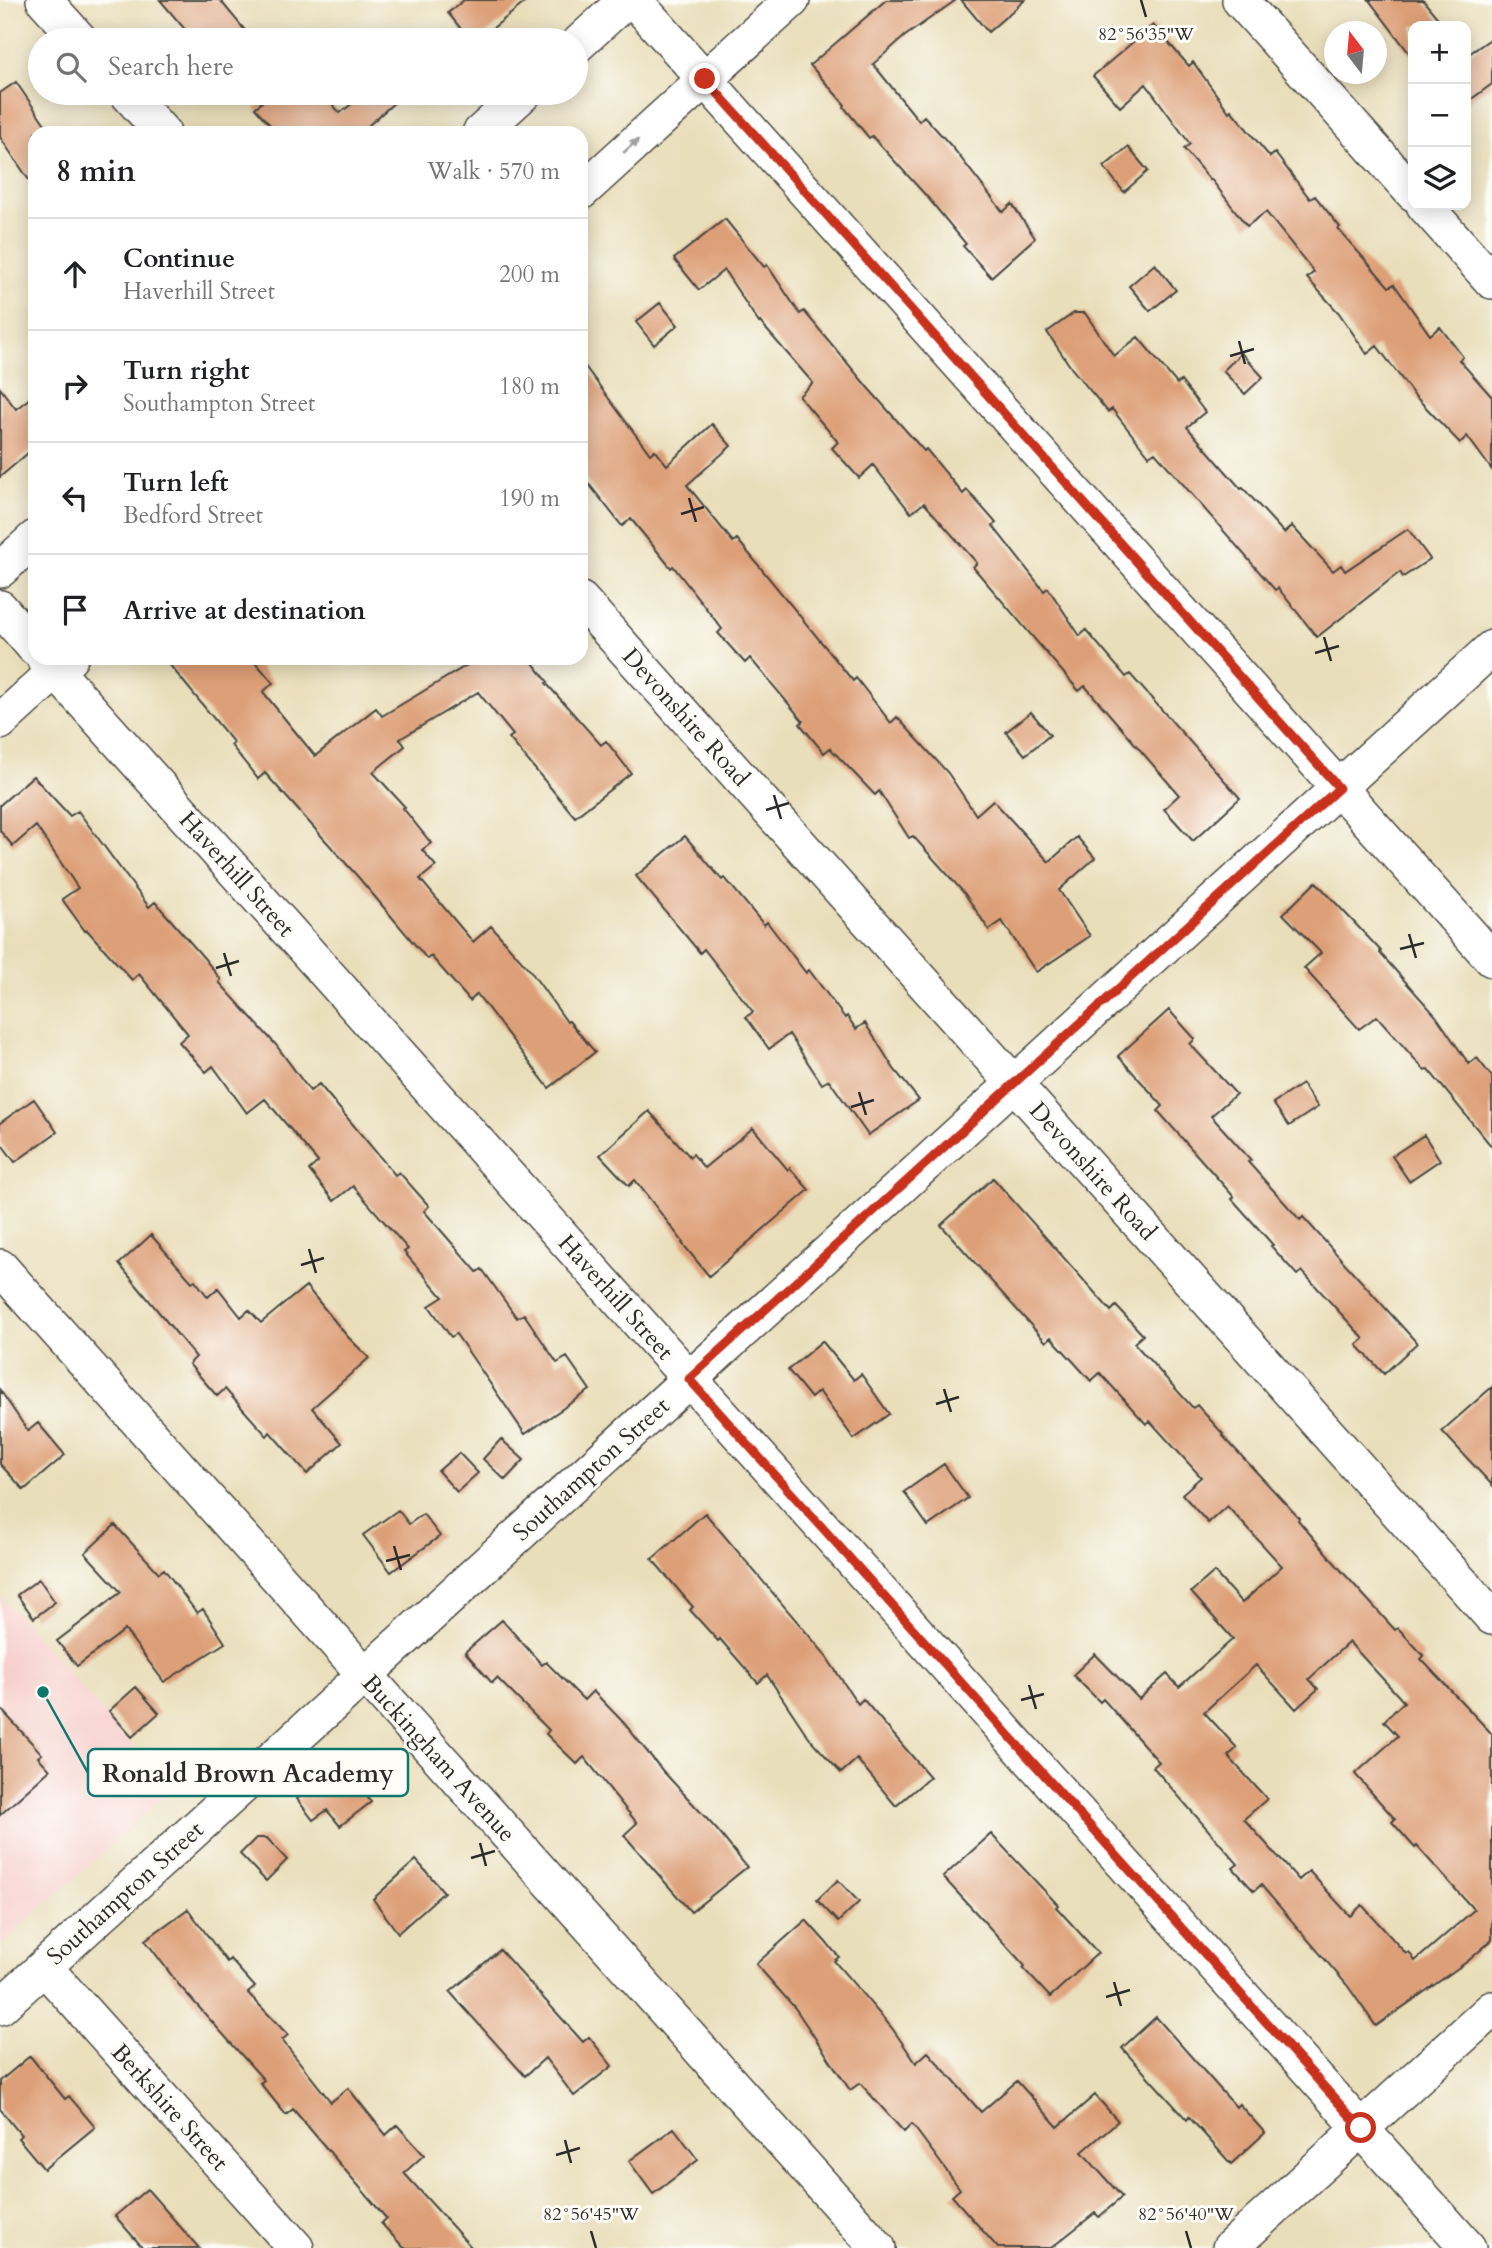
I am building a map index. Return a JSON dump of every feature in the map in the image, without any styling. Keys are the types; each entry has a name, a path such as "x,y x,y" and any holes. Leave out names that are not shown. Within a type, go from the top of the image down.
{"street":[{"path":"44,0 69,28"},
{"path":"588,35 626,0"},
{"path":"634,0 1492,959"},
{"path":"588,186 792,0"},
{"path":"1240,0 1408,187"},
{"path":"138,105 157,126"},
{"path":"488,126 511,105"},
{"path":"1428,210 1492,281"},
{"path":"0,570 28,544"},
{"name":"Haverhill Street","path":"0,608 28,636"},
{"name":"Devonshire Road","path":"588,608 1492,1616"},
{"name":"Southampton Street","path":"0,2007 1492,648"},
{"path":"0,722 46,665"},
{"name":"Haverhill Street","path":"56,665 689,1379 1468,2248"},
{"name":"Buckingham Avenue","path":"0,1267 878,2248"},
{"name":"Berkshire Street","path":"44,1967 296,2248"},
{"path":"1230,2248 1492,2009"}],"shaded area":[{"path":"0,1595 172,1790 0,1946"}],"building":[{"path":"160,0 220,0 243,28 184,28"},
{"path":"464,0 528,0 493,28 460,28 448,13"},
{"path":"886,0 956,0 905,36 873,64 919,121 924,116 953,148 1003,212 1012,204 1035,238 991,277 963,246 966,244 929,199 872,136 869,138 810,65"},
{"path":"961,0 1025,0 988,32"},
{"path":"1369,0 1423,0 1440,21 1408,21 1408,51"},
{"path":"1153,25 1189,66 1193,62 1229,112 1231,110 1270,157 1275,153 1310,199 1315,196 1340,227 1338,229 1389,287 1394,284 1430,335 1440,327 1463,357 1459,360 1492,397 1492,470 1467,436 1460,443 1414,395 1377,346 1367,354 1339,313 1307,278 1314,272 1266,212 1247,226 1184,149 1190,144 1146,84 1120,107 1093,76"},
{"path":"1492,38 1492,84 1471,99 1471,84 1471,53"},
{"path":"16,82 28,99 28,105 32,105 46,126 28,126 28,179 0,137 0,93"},
{"path":"258,105 333,105 340,113 350,105 392,105 368,126 271,126 255,108"},
{"path":"1128,147 1148,171 1124,192 1104,167"},
{"path":"725,219 764,267 767,265 800,314 804,311 924,451 926,449 963,494 967,490 996,523 993,526 1044,591 1048,588 1080,636 1086,630 1126,677 1130,674 1240,798 1193,841 1164,809 1179,795 1085,686 1079,691 973,567 977,563 924,503 911,513 873,465 859,478 832,448 838,442 799,396 813,383 759,323 724,270 699,290 674,259"},
{"path":"1155,264 1176,290 1150,311 1129,286"},
{"path":"660,303 678,325 654,345 636,322"},
{"path":"1074,313 1085,313 1114,356 1138,337 1177,384 1181,381 1205,412 1187,427 1284,533 1292,526 1333,571 1341,565 1345,571 1408,529 1430,559 1403,577 1400,572 1317,637 1278,588 1275,590 1155,452 1149,456 1112,409 1108,412 1072,369 1047,332"},
{"path":"1241,353 1263,377 1245,394 1223,371"},
{"path":"588,370 650,454 655,450 667,465 712,424 731,446 687,485 733,542 737,539 853,681 856,678 891,723 897,717 948,773 976,815 993,800 1049,862 1077,837 1095,858 1059,890 1090,936 1036,972 1002,921 989,930 965,894 913,836 909,838 879,791 875,795 830,748 824,753 800,724 803,721 750,658 745,663 718,633 722,629 673,566 671,568 631,519 622,526 588,483"},
{"path":"0,388 16,409 28,400 28,453 0,477"},
{"path":"170,665 258,665 273,683 263,692 315,756 376,708 382,716 467,665 535,665 548,682 546,683 601,745 606,741 631,773 575,817 509,738 513,735 478,692 400,739 405,746 373,772 405,807 403,808 431,843 422,850 436,866 420,879 473,942 491,926 529,969 567,1022 569,1021 595,1052 549,1088 477,994 470,1001 431,956 427,959 265,773 258,779 231,745 234,743"},
{"path":"1031,712 1050,735 1025,755 1006,732"},
{"path":"33,776 70,816 78,811 149,907 155,902 204,958 221,980 219,982 276,1045 310,1091 319,1084 395,1175 399,1172 429,1206 424,1211 477,1272 482,1269 517,1318 524,1314 557,1363 567,1357 590,1390 525,1434 456,1334 451,1337 429,1306 443,1297 404,1252 408,1249 353,1186 334,1201 309,1170 318,1162 265,1099 247,1113 213,1066 206,1072 179,1042 188,1034 139,974 132,980 87,930 85,931 62,899 78,888 36,826 13,846 0,831 0,805"},
{"path":"685,836 764,925 767,922 806,973 809,970 845,1018 847,1016 856,1029 865,1023 894,1069 919,1100 868,1135 829,1080 822,1084 789,1034 769,1049 746,1017 753,1012 704,949 700,953 636,876"},
{"path":"1316,882 1381,951 1436,1016 1469,1064 1477,1058 1492,1077 1492,1147 1428,1069 1425,1071 1377,1016 1359,1029 1304,968 1321,953 1283,914"},
{"path":"1169,1010 1195,1039 1190,1044 1236,1094 1211,1116 1300,1220 1303,1217 1417,1343 1384,1374 1357,1345 1364,1339 1302,1271 1297,1275 1271,1246 1273,1245 1232,1199 1234,1197 1158,1111 1163,1106 1118,1056"},
{"path":"1302,1084 1318,1107 1289,1126 1273,1103"},
{"path":"34,1099 57,1132 15,1162 0,1142 0,1123"},
{"path":"649,1111 690,1157 693,1154 704,1168 753,1128 788,1170 790,1168 809,1190 709,1276 635,1180 629,1186 600,1155"},
{"path":"1424,1135 1440,1160 1409,1181 1392,1156"},
{"path":"993,1178 1111,1311 1116,1306 1143,1335 1134,1343 1193,1408 1197,1405 1299,1518 1339,1568 1395,1630 1398,1628 1424,1656 1421,1659 1492,1734 1492,1940 1468,1961 1376,2026 1347,1985 1261,1885 1254,1891 1233,1868 1238,1864 1153,1767 1159,1762 1103,1699 1100,1702 1073,1675 1095,1654 1139,1699 1167,1674 1179,1687 1233,1639 1191,1592 1214,1572 1242,1603 1282,1566 1227,1506 1208,1523 1182,1494 1201,1477 1150,1421 1146,1424 1100,1373 1091,1381 1051,1337 1046,1342 941,1225","holes":["1349,1642 1404,1702 1384,1721 1398,1736 1355,1774 1395,1819 1392,1822 1474,1910 1415,1961 1362,1905 1350,1916 1309,1871 1299,1880 1244,1819 1267,1799 1228,1756 1237,1748 1204,1712 1256,1665 1296,1709 1318,1689 1309,1679"]},
{"path":"151,1235 208,1297 218,1288 241,1317 249,1310 261,1323 306,1286 369,1358 312,1408 342,1443 307,1474 270,1432 267,1436 225,1389 217,1396 189,1364 196,1357 119,1264"},
{"path":"822,1341 854,1380 861,1374 889,1414 854,1439 819,1391 811,1398 788,1370"},
{"path":"1492,1387 1492,1485 1442,1431"},
{"path":"0,1390 28,1431 38,1423 65,1455 24,1490 0,1464"},
{"path":"501,1439 524,1460 505,1480 483,1459"},
{"path":"459,1453 478,1473 457,1492 438,1471"},
{"path":"944,1464 968,1498 928,1526 904,1492"},
{"path":"398,1510 409,1524 423,1514 440,1536 391,1572 363,1535"},
{"path":"705,1513 823,1652 858,1704 863,1699 930,1777 896,1806 857,1759 841,1773 809,1738 767,1675 758,1683 720,1639 718,1641 690,1610 693,1607 652,1559"},
{"path":"115,1525 159,1573 164,1569 197,1613 203,1609 225,1643 164,1682 125,1630 77,1666 57,1641 121,1592 85,1553"},
{"path":"39,1579 55,1602 34,1618 17,1595"},
{"path":"502,1620 542,1665 546,1662 584,1700 593,1691 624,1723 747,1867 691,1912 624,1835 637,1823 584,1757 577,1764 546,1734 549,1730 497,1678 492,1683 465,1652"},
{"path":"136,1687 159,1713 132,1737 109,1711"},
{"path":"0,1708 42,1754 38,1757 50,1770 0,1815"},
{"path":"342,1765 371,1802 340,1826 327,1810 313,1820 297,1799"},
{"path":"991,1834 1058,1905 1056,1907 1098,1953 1050,1997 943,1877"},
{"path":"256,1838 267,1838 287,1860 266,1881 240,1854"},
{"path":"416,1860 444,1892 398,1933 373,1899"},
{"path":"838,1880 859,1902 838,1922 817,1900"},
{"path":"188,1909 227,1962 230,1959 255,1987 248,1993 288,2035 282,2040 331,2102 348,2088 386,2135 397,2125 424,2155 404,2173 472,2248 404,2248 381,2223 386,2218 293,2109 286,2115 260,2083 264,2080 179,1985 145,1940"},
{"path":"806,1920 839,1957 834,1961 892,2028 916,2063 928,2052 981,2112 1017,2081 1058,2127 1095,2095 1118,2121 1082,2152 1122,2197 1099,2217 1095,2213 1051,2248 998,2248 952,2196 960,2189 912,2124 904,2132 860,2083 850,2090 795,2008 756,1964"},
{"path":"500,1950 583,2042 589,2037 612,2066 574,2096 545,2058 525,2076 450,1992"},
{"path":"1156,2017 1236,2107 1239,2104 1265,2133 1231,2164 1122,2048"},
{"path":"30,2056 65,2099 69,2096 95,2127 44,2169 18,2138 21,2135 0,2109 0,2081"},
{"path":"674,2128 698,2160 653,2194 629,2161"},
{"path":"147,2189 199,2248 143,2248 115,2216"}],"place":[{"name":"Ronald Brown Academy","path":"43,1692"}],"route":[{"path":"705,79 1339,788 689,1379 1361,2128"}]}
